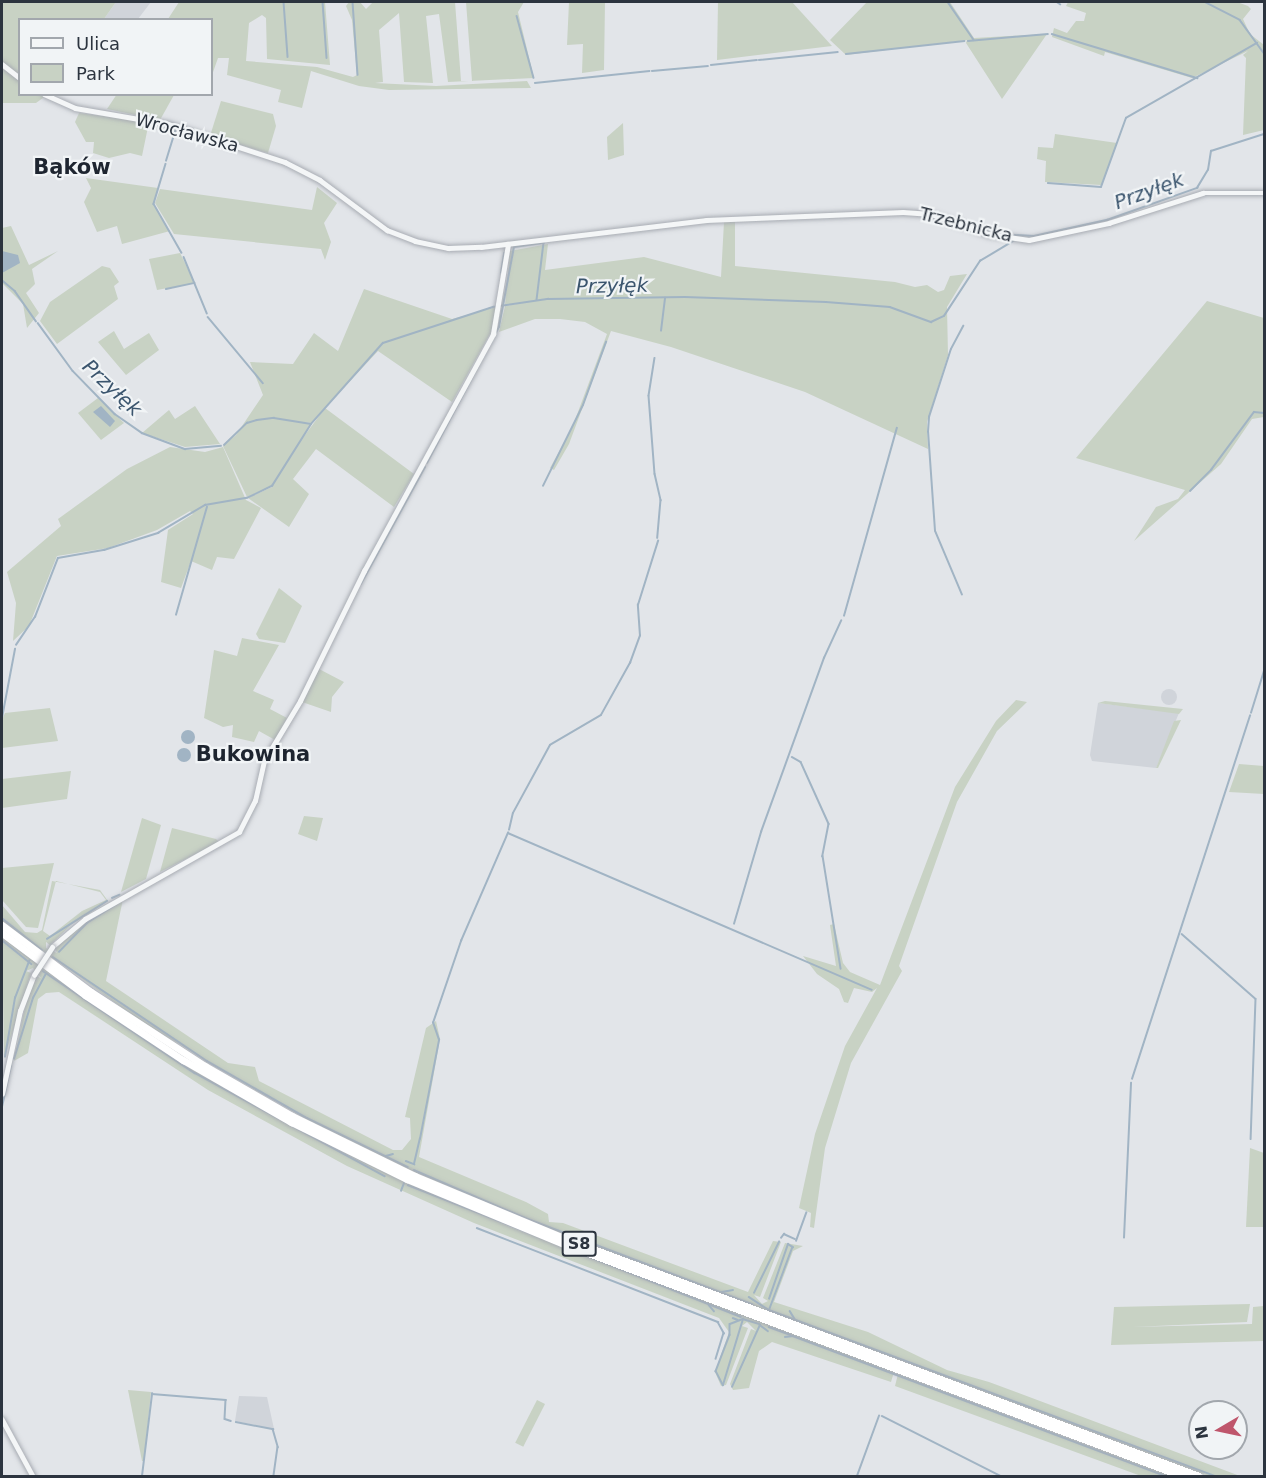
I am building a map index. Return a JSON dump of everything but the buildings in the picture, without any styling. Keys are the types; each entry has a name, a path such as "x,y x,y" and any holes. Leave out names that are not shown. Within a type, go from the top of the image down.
{"highway":[{"name":"S8","path":"2,925 91,992 198,1062 292,1116 415,1176 554,1234 1199,1476"},
{"name":"S8","path":"2,933 86,995 183,1060 284,1118 407,1179 564,1244 1182,1476"}],"street":[{"path":"2,64 18,76"},
{"name":"Wrocławska","path":"48,96 75,108 192,132 285,162 326,184 379,225 415,241 460,248 508,244"},
{"name":"Trzebnicka","path":"508,244 733,219 914,212 1014,239 1096,227 1203,193 1264,193"},
{"path":"2,1094 34,975 52,947 85,919 239,832 255,801 264,761 300,701 364,571 494,334 508,244"},
{"path":"2,1419 33,1476"}],"shaded area":[{"path":"116,2 151,2 139,18 105,18"},
{"path":"1169,689 1177,697 1169,705 1161,697"},
{"path":"1098,703 1179,713 1156,768 1092,761 1090,755"},
{"path":"239,1396 267,1397 274,1429 235,1421"}],"green space":[{"path":"2,2 116,2 105,18 18,18 18,96 46,96 36,103 2,103"},
{"path":"179,2 325,2 330,65 267,59 266,18 262,15 249,23 246,61 317,67 353,77 357,75 352,20 346,6 349,2 360,2 366,9 373,2 455,2 461,81 470,81 448,82 439,14 426,16 433,83 404,82 399,13 379,30 383,82 375,83 436,86 527,81 531,88 389,90 359,86 311,71 302,108 278,102 281,90 227,75 229,58 218,58 213,72 213,18 169,18"},
{"path":"466,2 524,2 518,12 534,78 472,81"},
{"path":"569,2 605,2 604,70 582,73 583,44 567,45"},
{"path":"718,2 792,2 832,46 717,60"},
{"path":"867,2 950,2 974,38 1047,34 1002,99 966,43 967,40 846,55 830,40"},
{"path":"1068,2 1237,2 1248,6 1251,9 1243,19 1250,34 1264,45 1264,130 1243,135 1246,58 1243,55 1248,51 1192,78 1105,52 1104,56 1052,37 1054,28 1067,33 1076,21 1084,21 1086,13 1066,6"},
{"path":"116,96 173,96 160,120 107,109"},
{"path":"221,101 273,114 276,126 268,153 210,136"},
{"path":"79,113 149,122 142,156 130,153 109,158 93,153 94,142 86,142 75,122"},
{"path":"623,123 624,155 608,160 607,137"},
{"path":"1055,134 1117,143 1101,185 1045,182 1046,161 1037,159 1038,147 1053,148"},
{"path":"86,178 158,188 154,204 170,231 122,244 117,226 97,232 84,202 91,188"},
{"path":"317,187 337,203 324,223 331,242 325,260 321,249 174,234 155,203 160,189 312,210"},
{"path":"724,222 735,222 735,266 895,282 915,287 927,285 938,292 944,290 950,276 967,274 947,307 948,355 927,422 928,449 805,392 671,347 611,331 569,444 554,470 550,468 572,428 607,334 585,322 560,319 535,319 499,332 505,306 539,300 505,305 510,251 548,244 545,270 644,257 721,277"},
{"path":"11,226 29,265 58,251 32,269 35,284 26,293 39,313 27,328 23,304 2,283 2,228"},
{"path":"180,253 195,283 157,290 149,259"},
{"path":"102,266 110,268 119,282 114,286 118,299 57,344 40,321 50,302"},
{"path":"364,289 452,319 496,307 491,332 452,402 378,351 311,423 291,421 310,424 302,439 325,408 414,474 394,507 316,449 293,479 309,494 289,527 248,498 272,487 281,470 272,486 247,497 223,446 236,435 263,395 250,362 293,364 314,333 338,351"},
{"path":"1207,301 1264,318 1264,417 1252,419 1221,464 1134,541 1156,507 1178,499 1185,490 1076,458"},
{"path":"114,331 124,349 149,333 159,350 126,375 98,342"},
{"path":"98,398 124,423 101,440 78,413"},
{"path":"195,406 220,444 185,447 142,433 169,410 175,419"},
{"path":"170,447 205,452 223,447 246,500 261,508 234,559 217,557 212,570 191,561 181,588 161,582 168,530 193,514 190,511 157,530 108,548 57,556 29,626 13,641 16,603 7,572 61,526 58,519 127,469"},
{"path":"279,588 302,606 285,643 259,639 256,634"},
{"path":"242,638 279,645 253,691 274,700 270,709 287,718 275,740 259,731 254,742 232,737 233,725 223,727 204,718 214,650 237,656"},
{"path":"319,669 344,682 332,697 331,712 302,702"},
{"path":"1016,700 1027,702 997,731 957,802 899,966 902,971 851,1063 825,1148 814,1228 810,1227 811,1213 799,1208 815,1134 845,1046 877,988 872,992 854,988 848,1003 844,1002 839,989 817,974 803,956 836,966 830,925 834,924 843,963 850,972 880,985 955,787 996,721"},
{"path":"1105,701 1183,709 1179,714 1098,703"},
{"path":"50,708 58,741 2,748 2,720 5,713"},
{"path":"1181,720 1158,768 1156,768 1174,721"},
{"path":"1239,764 1264,766 1264,794 1229,792"},
{"path":"71,771 67,799 2,808 2,779"},
{"path":"304,816 323,818 317,841 298,834"},
{"path":"142,818 161,825 146,879 121,892"},
{"path":"172,828 216,839 219,842 160,872"},
{"path":"54,863 38,928 26,927 2,900 2,868"},
{"path":"52,881 56,882 43,931 50,936 82,911 106,900 100,892 68,884 100,890 108,901 72,924 50,945 46,942 46,948 57,953 55,948 83,923 123,899 106,981 228,1063 255,1067 259,1081 393,1150 402,1150 411,1139 410,1118 405,1117 426,1028 436,1021 440,1039 419,1157 526,1202 548,1214 549,1222 563,1223 748,1292 773,1241 781,1242 760,1297 754,1295 762,1304 768,1301 763,1298 785,1243 803,1246 793,1251 774,1302 868,1332 947,1370 989,1382 1188,1457 1188,1460 1197,1460 1240,1476 1209,1476 570,1237 407,1169 306,1119 142,1022 2,921 2,905 25,932 37,933 42,930"},
{"path":"2,937 156,1047 334,1148 510,1227 894,1372 891,1382 772,1342 759,1351 749,1388 733,1390 730,1384 751,1329 756,1331 747,1322 742,1326 748,1328 726,1385 721,1386 715,1372 729,1332 719,1318 474,1223 347,1166 208,1090 59,992 46,993 38,999 28,1053 14,1061 27,997 36,976 41,978 33,968 26,971 31,973 4,1059"},
{"path":"1250,1148 1264,1153 1264,1227 1246,1227"},
{"path":"1250,1304 1247,1322 1132,1327 1252,1324 1253,1307 1264,1306 1264,1341 1111,1345 1114,1307"},
{"path":"898,1374 1171,1476 1141,1476 895,1386"},
{"path":"128,1390 151,1392 144,1461 142,1461"},
{"path":"537,1400 545,1404 523,1447 515,1443"}],"water":[{"path":"2,251 18,255 20,263 2,273"},
{"path":"101,406 115,421 110,427 93,412"},
{"path":"188,730 193,732 195,737 193,742 188,744 183,742 181,737 183,732"},
{"path":"181,748 187,748 191,755 187,762 181,762 177,758 177,752"}],"waterway":[{"path":"284,2 288,57"},
{"path":"323,2 327,58"},
{"path":"353,2 358,75"},
{"path":"948,2 974,40"},
{"path":"1205,2 1240,20 1264,53"},
{"path":"517,16 534,78"},
{"path":"968,41 1048,34"},
{"path":"1052,34 1197,78"},
{"path":"846,54 964,41"},
{"path":"1048,183 1101,187 1126,118 1257,43"},
{"path":"759,60 838,52"},
{"path":"711,65 757,60"},
{"path":"652,71 708,66"},
{"path":"535,83 649,71"},
{"path":"166,161 175,131"},
{"name":"Przyłęk","path":"1015,235 1034,236 1107,220 1197,188 1208,170 1211,151 1264,134"},
{"path":"166,164 154,204 182,253"},
{"name":"Przyłęk","path":"247,498 272,486 311,424 383,343 493,307 548,299 685,297 826,302 890,307 931,322 944,316 980,261 1013,241"},
{"path":"427,463 499,327 514,247 544,243 537,300"},
{"path":"501,273 504,253"},
{"path":"184,257 207,313"},
{"name":"Przyłęk","path":"2,280 15,291 36,321"},
{"path":"166,289 194,283"},
{"path":"661,331 665,298"},
{"path":"208,317 263,383"},
{"name":"Przyłęk","path":"38,323 73,371 115,414 142,433 185,449 221,446"},
{"path":"962,595 935,531 928,432 929,417 951,349 963,326"},
{"path":"543,486 583,405 606,342"},
{"path":"655,358 649,396 655,474 661,500 658,538"},
{"path":"1190,491 1211,470 1254,412 1264,413"},
{"name":"Przyłęk","path":"224,445 247,423 257,420 274,418 310,424"},
{"path":"844,616 897,428"},
{"path":"361,584 425,467"},
{"path":"16,645 35,617 58,558 104,550 158,533 205,505 246,498"},
{"path":"176,615 207,507"},
{"path":"509,830 513,813 550,745 601,715 630,663 640,636 638,605 658,541"},
{"path":"734,924 761,832 824,658 841,621"},
{"path":"2,718 15,649"},
{"path":"1251,713 1264,671"},
{"path":"1132,1079 1250,716"},
{"path":"792,757 801,762 829,824 823,856 841,969"},
{"path":"406,1161 414,1164 420,1139 439,1040 433,1023 461,941 508,833 872,990"},
{"path":"112,898 119,895"},
{"path":"59,952 87,923 126,898"},
{"path":"47,939 107,901"},
{"path":"2,918 42,950"},
{"path":"1182,934 1256,999 1251,1139"},
{"path":"2,940 32,964"},
{"path":"53,957 207,1061 307,1118 408,1167"},
{"path":"5,1057 15,998 29,961"},
{"path":"43,971 195,1073 385,1176"},
{"path":"14,1059 33,998 45,975"},
{"path":"2,1107 11,1066"},
{"path":"1124,1238 1131,1083"},
{"path":"386,1156 393,1154"},
{"path":"414,1170 528,1219 752,1304"},
{"path":"401,1191 404,1183"},
{"path":"408,1185 741,1317"},
{"path":"796,1241 806,1213"},
{"path":"477,1228 718,1322 724,1333 716,1359"},
{"path":"781,1238 784,1234 795,1239"},
{"path":"754,1293 779,1242"},
{"path":"769,1299 788,1244 793,1247 770,1309"},
{"path":"722,1292 733,1290"},
{"path":"749,1297 769,1310 1215,1476"},
{"path":"709,1305 714,1311"},
{"path":"790,1311 795,1319"},
{"path":"733,1318 738,1320"},
{"path":"730,1324 730,1335 716,1371 723,1385 743,1319"},
{"path":"730,1324 743,1319 759,1324"},
{"path":"732,1387 760,1325 768,1331"},
{"path":"769,1327 791,1335"},
{"path":"785,1337 793,1336 1165,1476"},
{"path":"142,1476 152,1394 226,1400 225,1419 231,1421"},
{"path":"857,1476 879,1416"},
{"path":"882,1416 1001,1476"},
{"path":"236,1422 273,1429 278,1447 274,1476"}],"district":[{"name":"Bąków","path":"72,167"},
{"name":"Bukowina","path":"253,754"}]}
